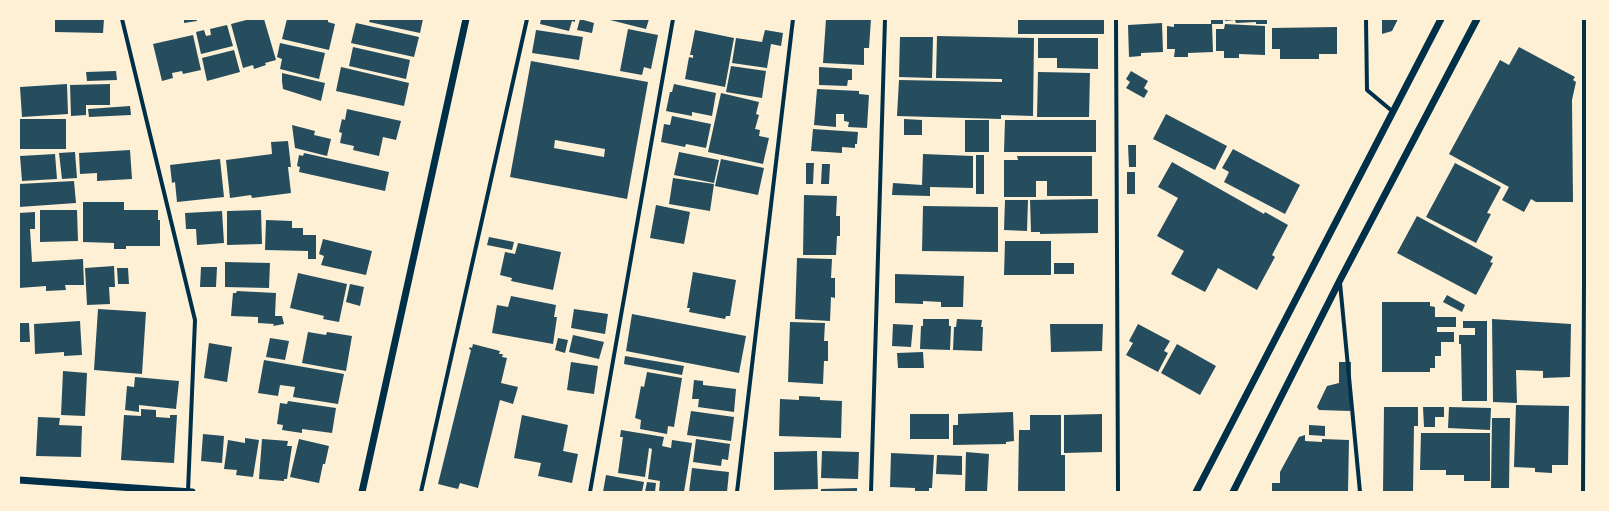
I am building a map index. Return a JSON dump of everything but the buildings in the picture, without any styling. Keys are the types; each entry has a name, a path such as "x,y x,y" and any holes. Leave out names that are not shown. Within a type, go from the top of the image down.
{"street":[{"path":"19,480 190,492 195,320 122,19"},
{"path":"362,492 466,19"},
{"path":"421,492 527,19"},
{"path":"590,492 673,19"},
{"path":"737,492 793,19"},
{"path":"871,492 885,19"},
{"path":"1116,19 1118,492"},
{"path":"1366,19 1367,90 1392,111"},
{"path":"1196,492 1441,19"},
{"path":"1233,492 1340,280 1477,19"},
{"path":"1583,492 1584,19"},
{"path":"1340,280 1360,492"}]}
